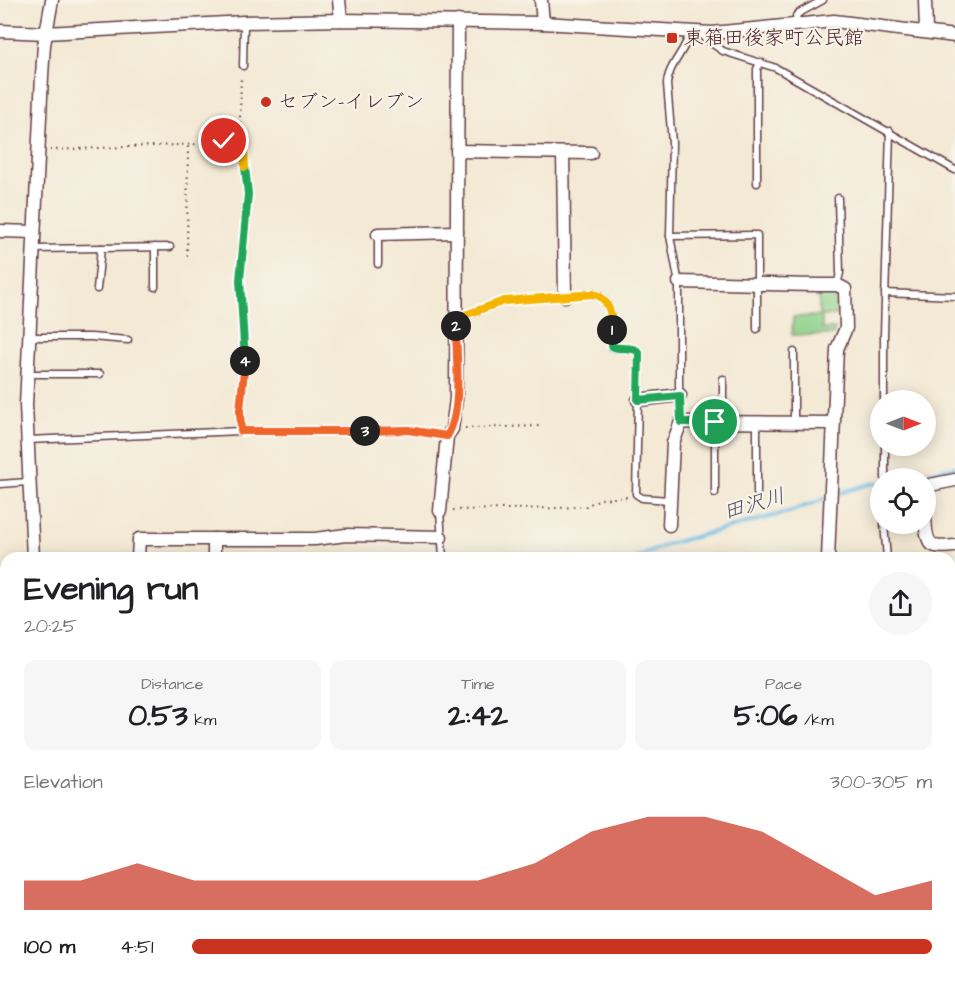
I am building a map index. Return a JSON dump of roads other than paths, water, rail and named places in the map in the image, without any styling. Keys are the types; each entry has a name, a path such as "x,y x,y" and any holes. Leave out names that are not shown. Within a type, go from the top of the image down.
{"street":[{"path":"33,552 26,440 28,337 46,33 52,0"},
{"path":"339,0 341,20"},
{"path":"541,0 543,23"},
{"path":"925,0 926,32"},
{"path":"0,31 46,33 244,22 341,20 543,23 704,33 731,32 797,23 842,21 955,36"},
{"path":"440,511 449,432 456,399 458,21"},
{"path":"457,151 591,153"},
{"path":"563,153 565,296"},
{"path":"0,231 34,232"},
{"path":"378,234 457,232"},
{"path":"679,282 837,285 842,286 846,293 846,328 837,349 828,552"},
{"path":"638,400 680,396"},
{"path":"669,525 673,443 681,422 833,423"},
{"path":"955,480 927,486 926,493 927,539 937,547 955,546"},
{"path":"138,552 139,540 315,539 346,535 441,537"},
{"path":"214,539 214,552"}],"lane":[{"path":"797,23 796,16 799,13 823,0"},
{"path":"243,66 244,22"},
{"path":"681,422 679,282 670,236 672,143 667,79 690,32"},
{"path":"704,33 704,39 723,51 776,68 955,170"},
{"path":"757,183 757,69 761,62"},
{"path":"885,390 885,293 890,131"},
{"path":"837,285 840,273 838,198"},
{"path":"378,234 378,264"},
{"path":"670,236 757,236 757,329"},
{"path":"33,249 170,247"},
{"path":"97,289 101,248"},
{"path":"155,248 155,287"},
{"path":"885,293 955,296"},
{"path":"456,317 504,301 599,295 606,303 612,317 612,346 615,349 635,349 639,353 637,495 642,498 669,500"},
{"path":"28,337 91,337 128,340"},
{"path":"794,352 794,422"},
{"path":"27,374 100,374"},
{"path":"715,493 723,379"},
{"path":"757,422 757,493"},
{"path":"26,440 241,431 449,432"},
{"path":"0,484 28,482"},
{"path":"440,511 442,552"},
{"path":"885,534 886,552"}],"waterway":[{"name":"田沢川","path":"936,471 955,467"},
{"name":"田沢川","path":"650,552 668,544 792,511 870,484"}],"place":[{"name":"東箱田後家町公民館","path":"672,38"},
{"name":"セブン-イレブン","path":"266,102"}]}
